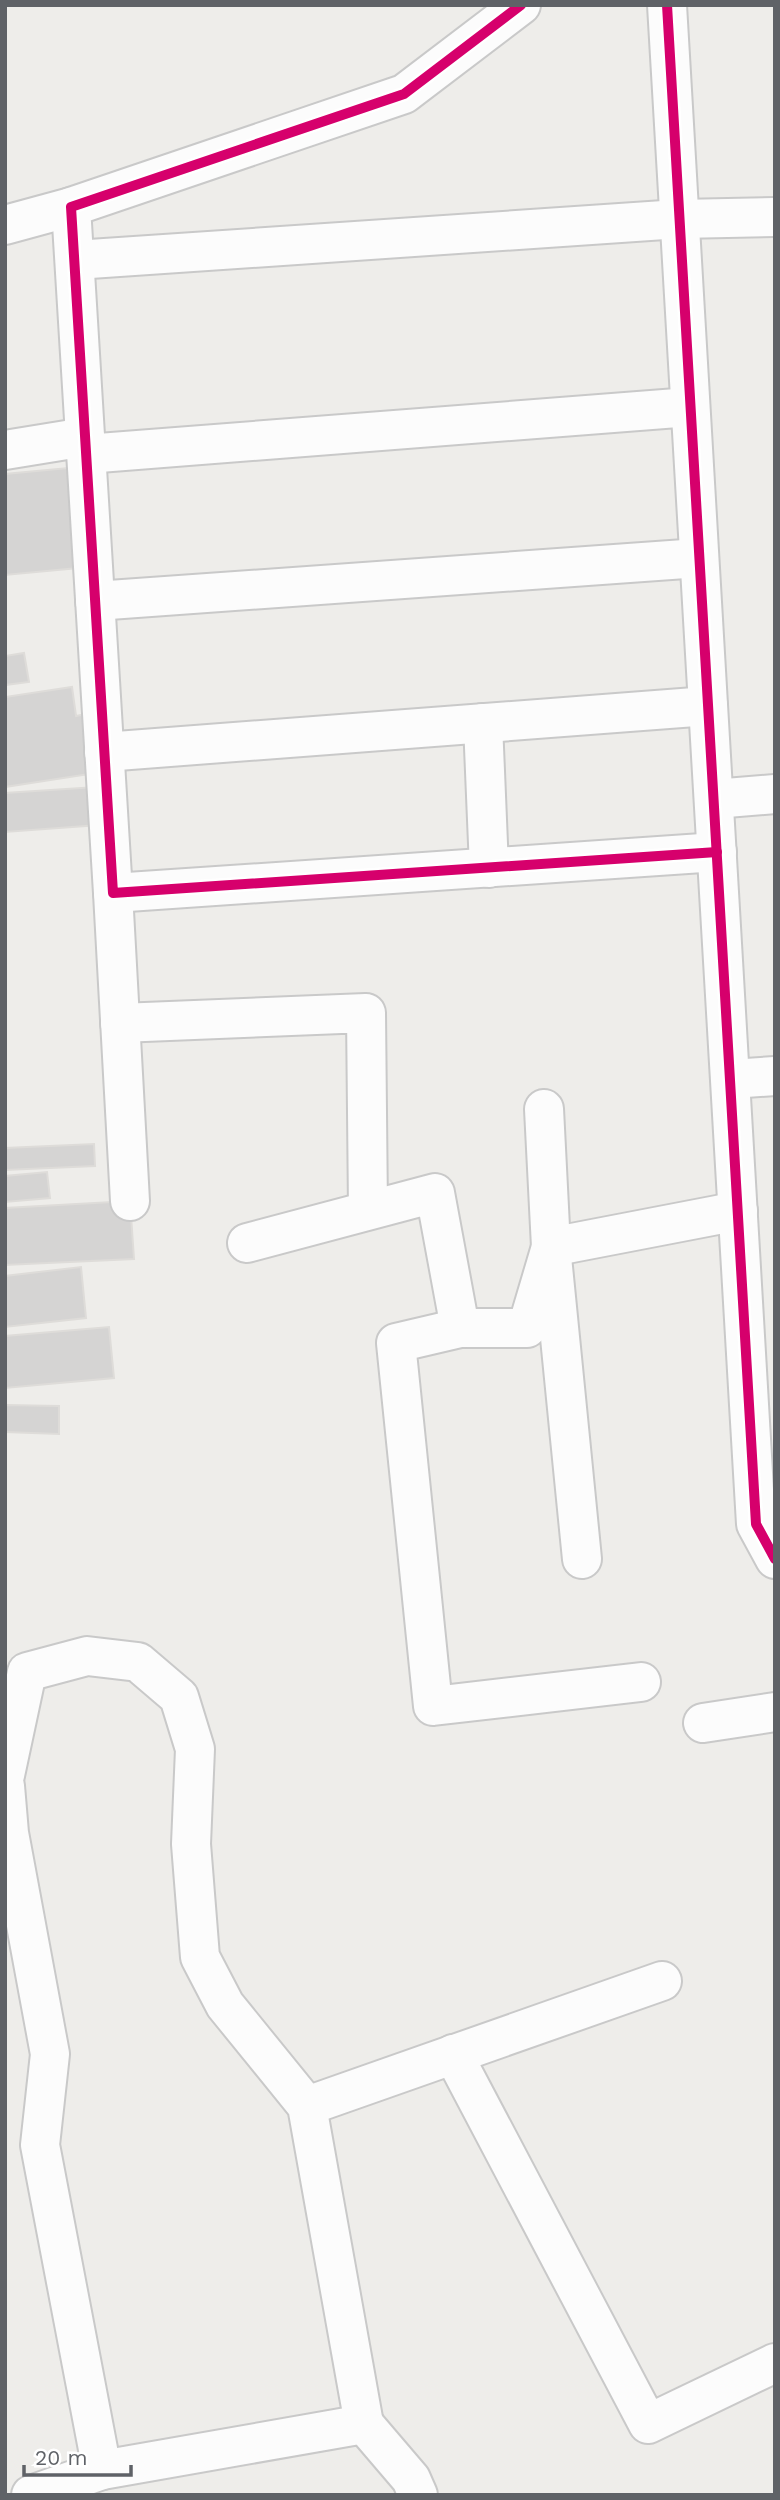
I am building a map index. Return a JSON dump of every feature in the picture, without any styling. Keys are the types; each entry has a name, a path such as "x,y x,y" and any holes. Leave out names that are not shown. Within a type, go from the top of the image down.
{"street":[{"path":"5,225 71,207 404,94 522,5"},
{"path":"667,5 756,1524 775,1559"},
{"path":"71,207 130,1201"},
{"path":"75,260 679,219 775,217"},
{"path":"5,450 690,407"},
{"path":"95,601 699,558"},
{"path":"104,752 708,706"},
{"path":"483,723 489,868"},
{"path":"714,799 775,794"},
{"path":"113,893 717,852"},
{"path":"120,1023 366,1013 369,1210"},
{"path":"731,1079 775,1076"},
{"path":"544,1109 551,1247 582,1559"},
{"path":"247,1242 435,1193 460,1328"},
{"path":"551,1247 738,1211"},
{"path":"551,1247 527,1328 460,1328 396,1343 433,1706 641,1682"},
{"path":"5,1775 27,1672 87,1656 138,1662 179,1697 195,1749 191,1844 200,1957 225,2005 307,2106 364,2424 411,2479 418,2495"},
{"path":"703,1723 775,1712"},
{"path":"5,1786 9,1833 50,2054 40,2145 102,2470"},
{"path":"307,2106 662,1981"},
{"path":"453,2054 648,2424 775,2363"},
{"path":"31,2495 102,2470 364,2424"}],"building":[{"path":"68,468 78,568 5,575 5,474"},
{"path":"24,653 29,682 5,685 5,656"},
{"path":"72,687 76,716 86,714 96,773 5,787 5,697"},
{"path":"96,787 99,825 5,832 5,793"},
{"path":"94,1144 95,1166 5,1170 5,1148"},
{"path":"47,1172 50,1198 5,1202 5,1176"},
{"path":"130,1201 134,1259 5,1265 5,1208"},
{"path":"81,1267 86,1318 5,1327 5,1276"},
{"path":"109,1327 114,1378 5,1388 5,1336"},
{"path":"5,1405 59,1406 59,1434 5,1432"}],"cycle path":[{"path":"521,5 404,94 71,207 113,893 717,852"},
{"path":"667,5 756,1524 775,1559"}]}
